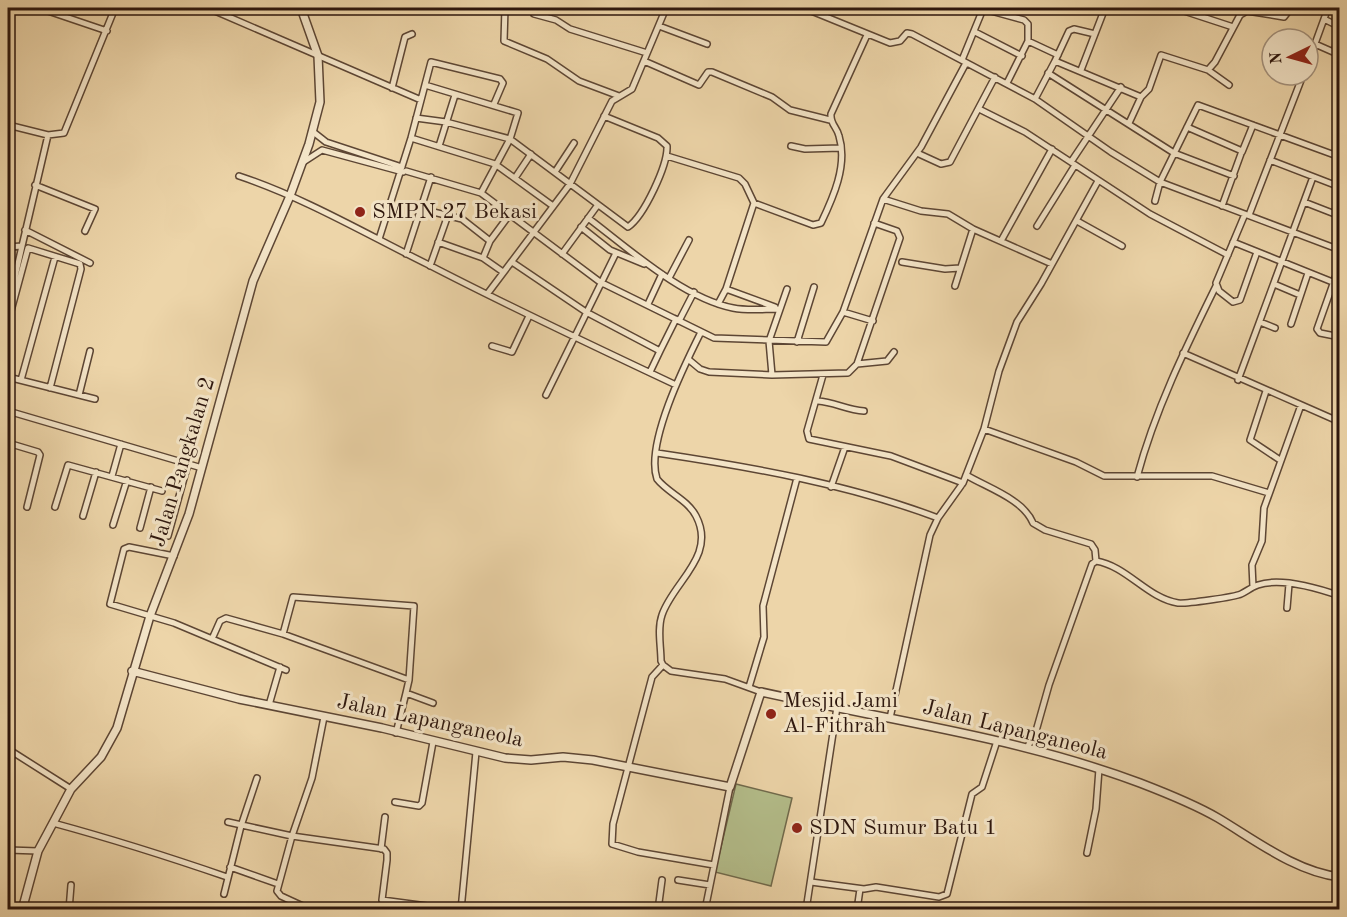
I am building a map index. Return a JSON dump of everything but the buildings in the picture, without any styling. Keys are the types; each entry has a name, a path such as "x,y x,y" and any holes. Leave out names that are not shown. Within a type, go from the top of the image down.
{"street":[{"path":"39,8 56,10 107,31"},
{"path":"8,125 48,135 64,133 107,31 114,8"},
{"path":"208,8 421,100"},
{"name":"Jalan Pangkalan 2","path":"22,909 38,851 71,789 100,757 114,737 132,671 150,616 174,556 202,468 253,281 290,196 312,131 320,102 318,56 301,8"},
{"path":"505,8 503,38 507,44 548,59 579,81 619,96"},
{"path":"488,293 570,184 604,116 619,96 632,89 666,8"},
{"path":"804,8 867,35 893,43 910,33 1035,99 1160,182 1340,250"},
{"path":"301,164 325,151 431,177 481,193 600,282 719,340 826,342 843,312 883,199 917,153 964,61 981,8 1027,22 1029,41 1007,83"},
{"path":"1081,70 1105,8"},
{"path":"1175,8 1233,27"},
{"path":"1208,70 1213,66 1233,27 1244,12 1281,18 1287,15 1291,8"},
{"path":"1320,30 1328,8"},
{"path":"534,14 556,20 570,29 647,53"},
{"path":"1320,46 1337,53 1338,26 1324,19"},
{"path":"659,26 707,44"},
{"path":"1035,99 1072,30 1095,34"},
{"path":"975,32 1022,56"},
{"path":"392,88 405,38 412,34"},
{"path":"754,203 813,225 821,223 838,182 841,148 839,136 830,120 832,109 867,35"},
{"path":"1029,41 1056,58 1142,97"},
{"path":"1130,123 1142,97 1149,89 1161,55 1208,70 1229,85"},
{"path":"644,61 699,85 708,72 712,72 767,95 790,110 830,120"},
{"path":"379,239 402,170 431,62 502,81 494,104"},
{"path":"1048,73 1174,153 1233,176"},
{"path":"917,153 941,164 950,162 995,77"},
{"path":"425,85 518,113 510,139 481,193"},
{"path":"1036,226 1121,87"},
{"path":"1137,477 1149,433 1183,353 1216,286 1298,87"},
{"path":"439,146 455,95"},
{"path":"1155,201 1160,182 1198,105 1340,156"},
{"path":"979,108 1025,132 1150,214 1228,255"},
{"path":"416,118 446,122 510,139 625,227 631,226 649,198 667,156 667,146 663,141 604,116"},
{"path":"1222,206 1253,125"},
{"path":"1187,127 1242,152"},
{"path":"312,131 326,142 402,170"},
{"path":"8,322 25,248 26,230 35,185 48,135"},
{"path":"411,138 495,164 553,206"},
{"path":"325,151 326,142"},
{"path":"555,172 573,143"},
{"path":"791,146 802,149 841,148"},
{"path":"1001,241 1052,149"},
{"path":"515,178 531,154"},
{"path":"667,156 739,178 746,184 754,203 726,289 718,304"},
{"path":"1270,160 1340,187"},
{"path":"238,176 290,196 488,293 529,316 676,385"},
{"path":"406,254 431,177"},
{"path":"1238,380 1313,177"},
{"path":"890,718 916,608 926,550 938,518 963,483 984,429 1010,336 1098,181"},
{"path":"35,185 95,209 86,231"},
{"path":"883,199 921,211 948,214 973,229 1052,264"},
{"path":"1304,202 1340,216"},
{"path":"562,254 597,206"},
{"path":"421,209 468,222 490,241"},
{"path":"483,258 490,241 510,214"},
{"path":"430,266 448,215"},
{"path":"588,218 650,267"},
{"path":"1077,221 1122,246"},
{"path":"688,359 700,369 709,372 772,375 848,374 857,364 900,238 897,231 874,224"},
{"path":"581,227 616,253 650,267 718,304 734,309 779,309"},
{"path":"955,286 973,229"},
{"path":"26,230 90,263"},
{"path":"669,278 689,240"},
{"path":"438,242 483,258 503,272"},
{"path":"1233,242 1340,285"},
{"path":"8,247 25,248 80,264 81,269 50,388"},
{"path":"8,308 25,248"},
{"path":"1216,286 1233,302 1238,302 1257,252"},
{"path":"546,395 573,336 616,253"},
{"path":"21,380 55,257"},
{"path":"512,262 586,312 660,351"},
{"path":"902,262 945,269 960,268"},
{"path":"1340,264 1317,329 1320,333 1340,337"},
{"path":"1291,324 1308,273"},
{"path":"648,304 662,274"},
{"path":"1274,285 1300,295"},
{"path":"797,342 814,286"},
{"path":"726,289 779,309"},
{"path":"772,375 769,341 787,289"},
{"path":"650,372 694,292"},
{"path":"843,312 873,321"},
{"path":"492,346 512,352 529,316"},
{"path":"1260,322 1275,328"},
{"path":"701,332 676,385 657,453 657,479 690,507 699,523 701,536 694,566 667,604 661,618 663,665 652,677 613,824 612,844 632,851 714,865"},
{"path":"79,395 90,351"},
{"path":"857,364 887,360 894,352"},
{"path":"1183,353 1238,380 1338,421 1340,412"},
{"path":"823,375 807,438 891,456 963,483"},
{"path":"8,377 95,399"},
{"path":"1266,391 1250,440 1280,460"},
{"path":"818,401 831,402 849,410 864,411"},
{"path":"1253,587 1252,565 1262,540 1269,493 1301,405"},
{"path":"8,411 202,468"},
{"path":"984,429 1076,462 1104,476 1212,476 1269,493"},
{"path":"8,456 9,444 38,452 40,455 27,507"},
{"path":"112,476 121,444"},
{"path":"831,487 845,447"},
{"path":"657,453 797,478 902,504 938,518"},
{"path":"168,536 188,464"},
{"path":"55,507 67,466 162,491"},
{"path":"84,516 96,472"},
{"path":"966,475 1021,507 1030,514 1033,523 1039,527 1091,544 1095,550 1096,561"},
{"path":"748,687 764,637 763,606 797,478"},
{"path":"113,525 127,480"},
{"path":"140,528 151,487"},
{"path":"174,556 129,547 124,549 110,604 212,639 283,669 269,705"},
{"path":"1096,561 1129,576 1156,594 1186,604 1240,595 1265,583 1289,584 1337,595 1340,580"},
{"path":"1027,748 1036,731 1049,685 1092,564 1096,561"},
{"path":"1287,608 1289,584"},
{"path":"283,634 293,597 414,606 409,680 396,733"},
{"path":"212,639 223,618 283,634 409,680"},
{"path":"663,665 671,671 715,677 761,692 730,787 705,909"},
{"name":"Jalan Lapanganeola","path":"132,671 476,752 515,759 563,757 629,766 730,787"},
{"name":"Jalan Lapanganeola","path":"761,692 997,741 1099,769 1141,783 1202,809 1287,859 1320,873 1340,878"},
{"path":"406,693 433,703"},
{"path":"806,909 837,706"},
{"path":"307,908 279,894 278,884 312,778 324,717"},
{"path":"811,882 860,889 874,886 939,897 947,894 972,794 982,787 997,741"},
{"path":"394,802 418,806 422,802 433,742"},
{"path":"8,749 71,789"},
{"path":"228,822 292,836 381,849 387,853 382,900 459,909 476,752"},
{"path":"1087,853 1096,809 1099,769"},
{"path":"224,894 241,826 257,778"},
{"path":"381,849 384,817"},
{"path":"53,823 130,844 227,877"},
{"path":"8,850 38,851"},
{"path":"230,867 278,884"},
{"path":"658,909 662,880"},
{"path":"678,880 710,885"},
{"path":"69,909 71,885"},
{"path":"856,909 860,889"},
{"path":"564,909 570,906 594,909"}],"green space":[{"path":"736,784 792,798 771,886 715,872"}],"place":[{"name":"SMPN 27 Bekasi","path":"360,212"},
{"name":"Mesjid Jami Al-Fithrah","path":"771,714"},
{"name":"SDN Sumur Batu 1","path":"797,828"}]}
